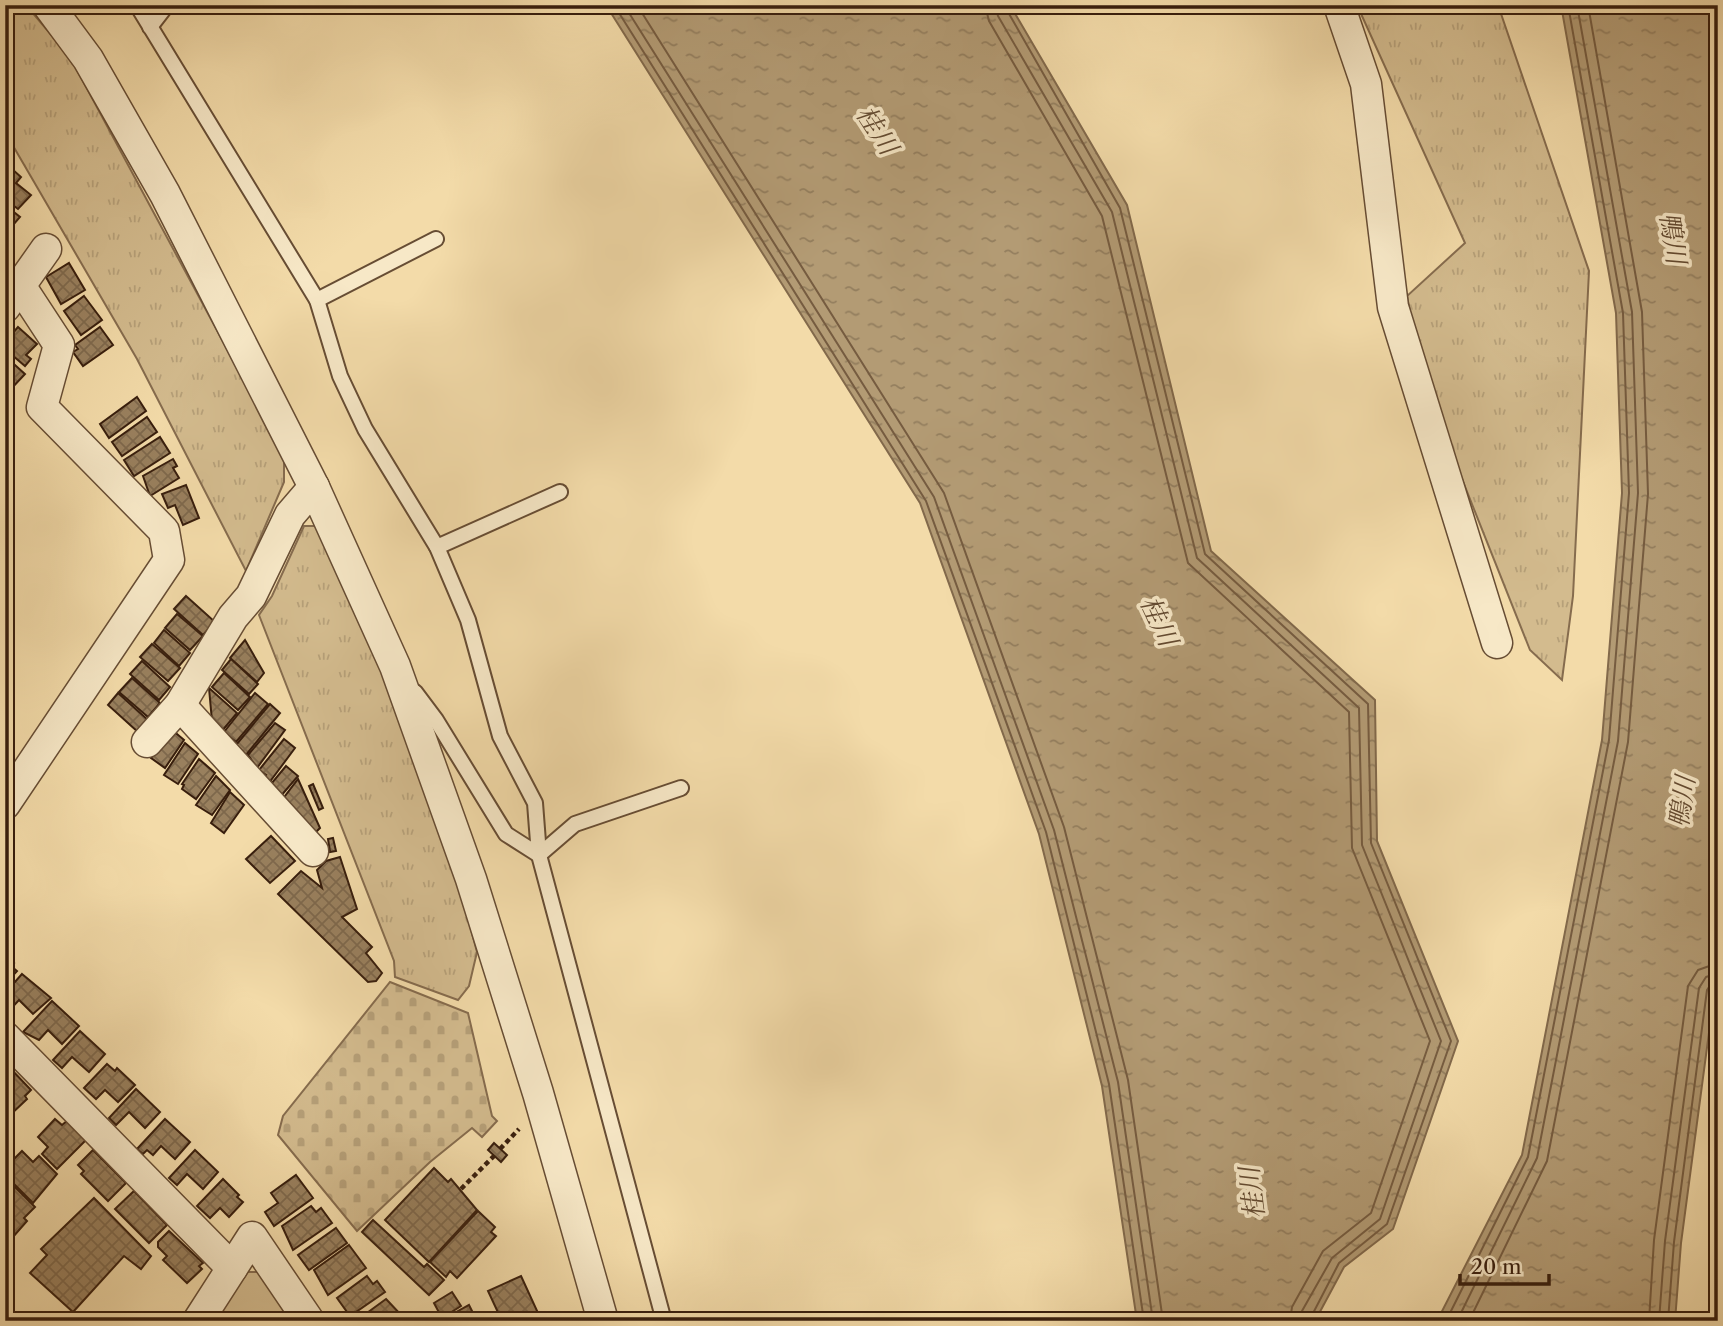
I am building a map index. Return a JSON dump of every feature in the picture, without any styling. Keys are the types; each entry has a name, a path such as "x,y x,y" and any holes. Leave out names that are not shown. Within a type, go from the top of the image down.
{"street":[{"path":"48,5 88,59 165,194 314,487 395,666 479,904 538,1093 603,1321"},
{"path":"1339,5 1366,84 1393,307 1497,643"},
{"path":"5,804 169,560 164,531 42,407 59,345 13,297 46,248"},
{"path":"147,742 180,705 233,617 251,596 290,515 314,487"},
{"path":"180,705 313,851"},
{"path":"5,1037 232,1268"},
{"path":"198,1321 252,1237 309,1321"}],"lane":[{"path":"137,5 317,300 340,376 365,429 437,547 468,620 500,736 535,803 539,855 664,1321"},
{"path":"150,27 167,5"},
{"path":"317,300 436,239"},
{"path":"437,547 560,492"},
{"path":"395,666 436,720 506,834 539,855"},
{"path":"539,855 575,824 681,788"}],"path":[{"path":"500,1149 523,1126"},
{"path":"461,1189 494,1156"}],"green space":[{"path":"5,5 26,5 70,57 284,455 284,482 246,571 137,359 5,132"},
{"path":"1357,5 1498,5 1589,271 1573,596 1562,680 1530,650 1423,381 1407,296 1465,243"},
{"path":"304,526 321,526 383,673 460,888 477,952 469,986 458,1000 395,977 394,961 259,615 272,596"},
{"path":"390,982 468,1013 492,1116 497,1121 482,1137 472,1128 430,1162 357,1231 278,1135 283,1116"},
{"path":"245,1272 263,1272 296,1321 216,1321 214,1319"}],"water":[{"name":"桂川","path":"606,5 1010,5 1127,205 1211,551 1375,700 1377,841 1458,1041 1393,1229 1344,1267 1315,1321 1137,1321 1102,1086 1039,834 920,503"},
{"name":"鴨川","path":"1561,5 1713,5 1718,38 1718,965 1681,1243 1675,1321 1437,1321 1522,1155 1602,740 1622,493 1616,313"}],"building":[{"path":"12,169 21,177 16,183 31,195 18,209 5,199 5,177"},
{"path":"5,205 20,217 7,232 5,230"},
{"path":"69,263 85,290 61,304 46,277"},
{"path":"84,296 102,320 81,335 64,311"},
{"path":"18,327 37,344 26,355 31,359 25,366 5,349 5,342"},
{"path":"100,327 113,345 83,366 73,352 78,349 75,345"},
{"path":"5,356 25,374 9,391 5,387"},
{"path":"137,397 146,411 109,438 100,424"},
{"path":"147,417 157,432 122,456 112,442"},
{"path":"160,437 170,453 134,476 124,460"},
{"path":"173,459 177,466 173,468 179,478 150,496 143,476"},
{"path":"186,485 199,518 183,525 175,505 168,508 162,494"},
{"path":"186,596 215,622 203,635 174,609"},
{"path":"177,614 203,636 190,650 165,628"},
{"path":"164,630 190,653 179,666 154,643"},
{"path":"245,640 264,673 257,682 230,658"},
{"path":"152,644 180,668 168,681 140,657"},
{"path":"231,659 258,684 249,694 222,670"},
{"path":"142,661 170,687 159,700 130,674"},
{"path":"224,673 250,697 238,710 212,687"},
{"path":"132,678 160,703 148,717 119,692"},
{"path":"209,688 237,713 222,731 212,721"},
{"path":"118,693 148,720 138,732 108,705"},
{"path":"255,693 268,704 236,742 224,732"},
{"path":"270,704 280,713 246,755 236,745"},
{"path":"275,723 285,730 257,768 248,755"},
{"path":"171,729 184,740 165,768 151,758"},
{"path":"284,739 295,748 269,783 263,779 266,775 259,770"},
{"path":"185,743 198,754 178,784 164,775"},
{"path":"199,759 215,773 196,799 182,789 182,784"},
{"path":"286,766 298,776 280,797 271,784"},
{"path":"216,776 230,790 212,815 196,805"},
{"path":"298,779 320,828 314,834 282,800"},
{"path":"313,784 323,808 319,810 309,786"},
{"path":"230,792 244,805 224,833 211,823"},
{"path":"271,836 295,861 270,883 246,859"},
{"path":"333,838 336,851 330,852 328,839"},
{"path":"340,857 357,909 342,917 372,947 366,953 382,973 376,981 368,982 278,894 301,871 322,888 317,870 326,861"},
{"path":"5,955 14,963 11,966 17,971 5,984"},
{"path":"22,974 51,998 33,1014 19,1000 7,1013 5,993"},
{"path":"52,1001 79,1026 62,1044 48,1030 39,1040 23,1032"},
{"path":"80,1031 105,1054 89,1072 72,1057 62,1068 53,1060"},
{"path":"107,1064 115,1071 117,1068 135,1085 118,1102 105,1090 96,1099 84,1088"},
{"path":"9,1067 31,1090 25,1096 27,1099 7,1118 5,1071"},
{"path":"136,1089 160,1112 145,1128 129,1112 116,1125 109,1118"},
{"path":"55,1119 62,1125 68,1120 87,1139 57,1169 42,1154 48,1147 38,1137"},
{"path":"165,1119 190,1142 175,1159 161,1146 153,1155 147,1150 143,1154 137,1149"},
{"path":"494,1143 507,1155 501,1162 488,1150"},
{"path":"93,1150 126,1183 108,1201 81,1174 84,1171 78,1165"},
{"path":"195,1150 218,1172 203,1189 187,1174 177,1185 169,1178"},
{"path":"22,1151 33,1162 39,1156 57,1174 33,1203 5,1175 5,1168"},
{"path":"434,1168 448,1182 451,1179 477,1210 429,1262 385,1220"},
{"path":"296,1175 313,1198 274,1226 265,1212 278,1203 271,1193"},
{"path":"223,1179 243,1202 229,1217 220,1208 210,1218 197,1206"},
{"path":"10,1182 35,1207 24,1218 27,1221 5,1246 5,1187"},
{"path":"134,1191 167,1225 149,1243 115,1209"},
{"path":"94,1198 151,1256 141,1269 124,1256 73,1312 30,1273 47,1255 41,1249"},
{"path":"311,1206 316,1212 321,1208 332,1223 293,1250 282,1226"},
{"path":"478,1211 495,1227 491,1232 496,1236 457,1278 450,1271 446,1277 430,1262"},
{"path":"373,1220 424,1267 427,1264 444,1280 429,1295 362,1232"},
{"path":"336,1228 347,1243 309,1270 298,1255"},
{"path":"169,1231 203,1263 199,1266 202,1269 187,1283 163,1260 167,1256 158,1247 158,1242"},
{"path":"349,1245 366,1268 328,1295 314,1270"},
{"path":"367,1276 373,1284 377,1281 385,1292 350,1316 337,1298"},
{"path":"521,1276 538,1313 521,1321 502,1321 488,1291"},
{"path":"452,1292 461,1306 442,1318 434,1303"},
{"path":"386,1299 402,1316 396,1321 356,1321"},
{"path":"469,1305 477,1321 442,1320"}]}
